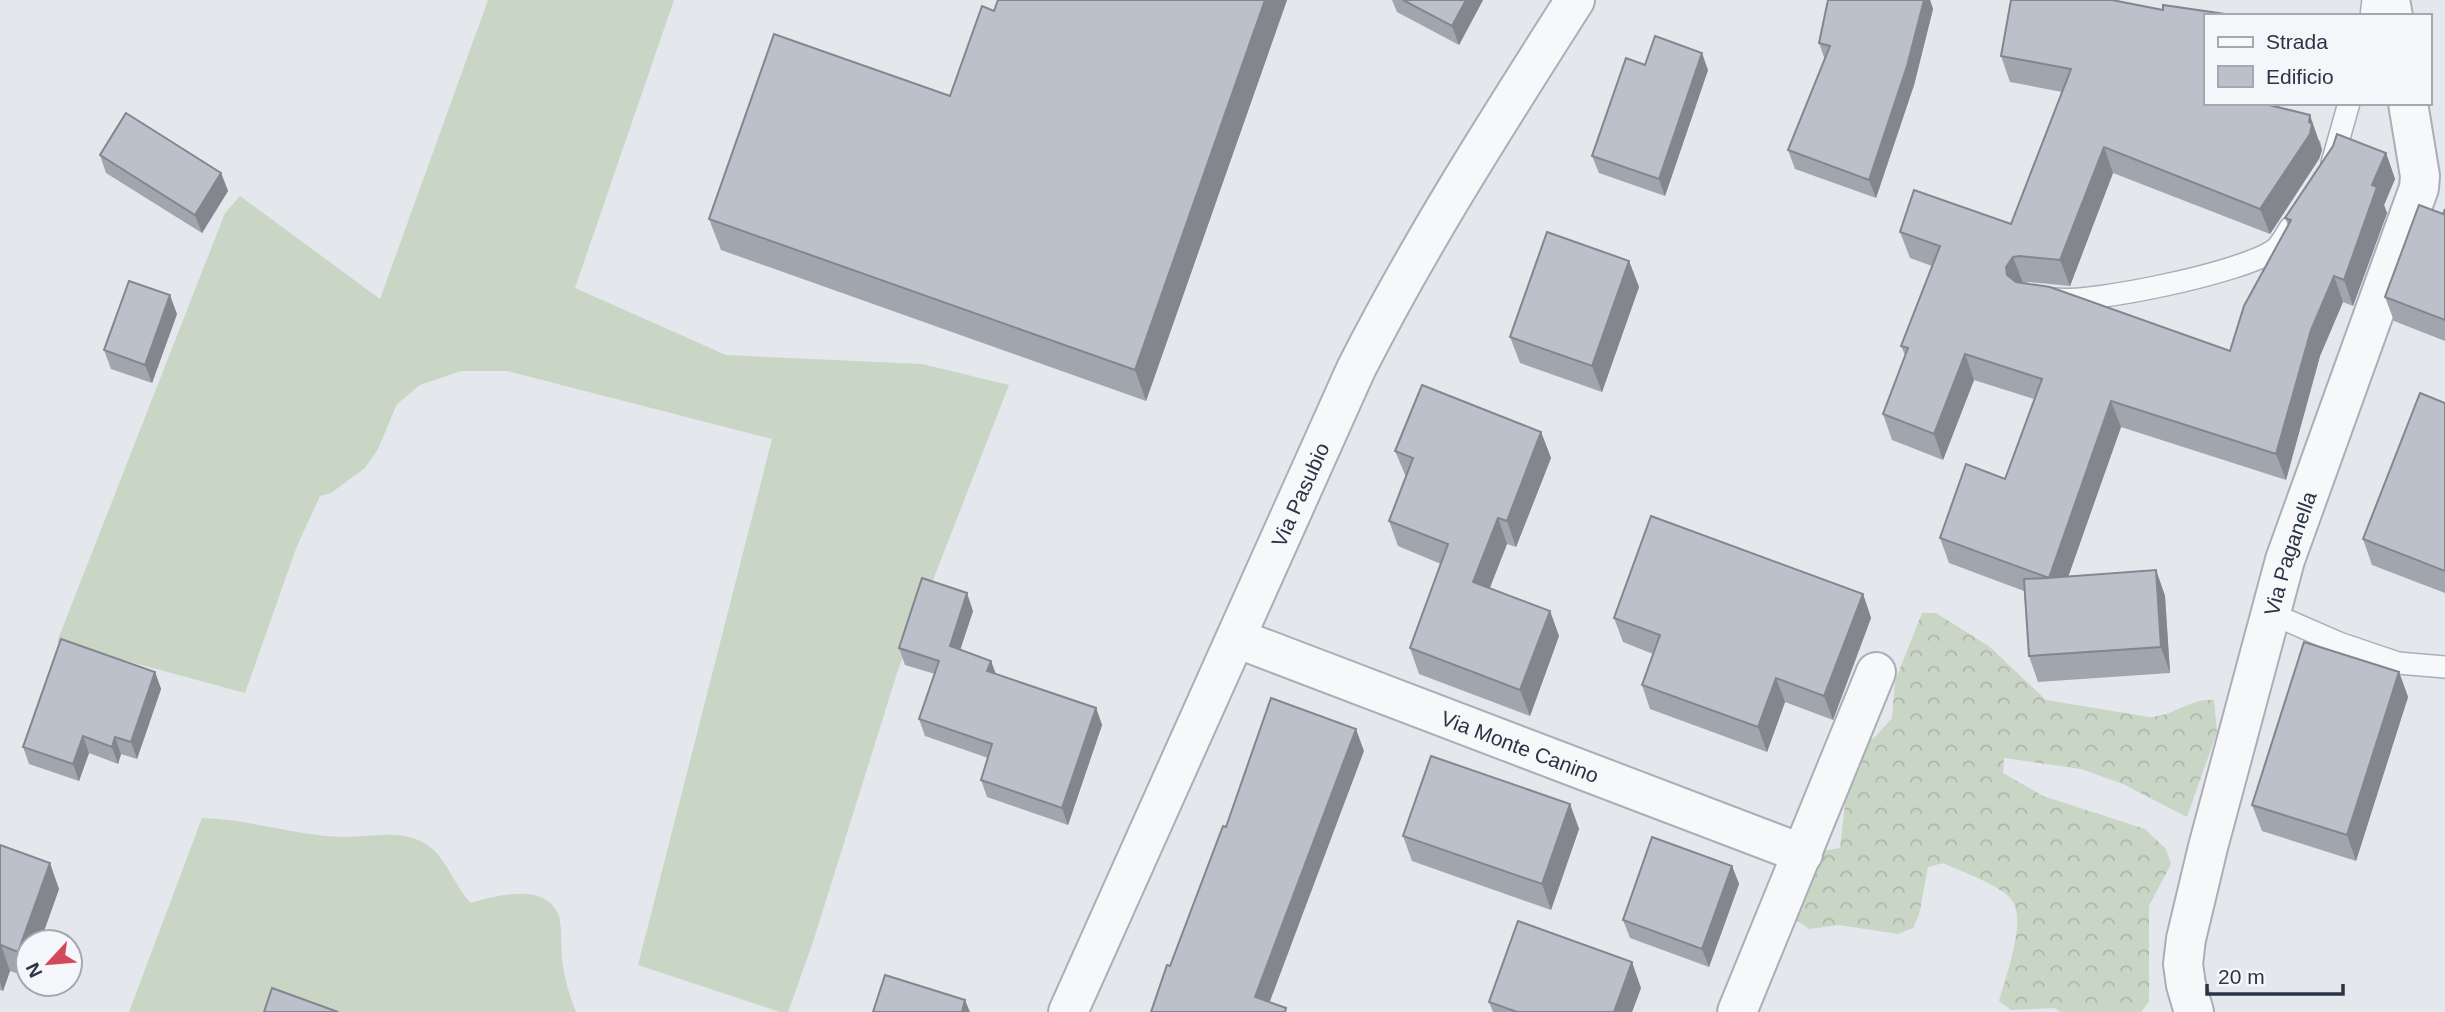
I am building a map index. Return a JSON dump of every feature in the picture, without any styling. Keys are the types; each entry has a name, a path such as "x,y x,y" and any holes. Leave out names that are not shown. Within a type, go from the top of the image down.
{"street":[{"name":"Via Pasubio","path":"1069,1012 1356,369 1424,242 1575,0"},
{"name":"Via Paganella","path":"2194,1012 2183,964 2186,939 2270,613 2285,560 2419,188 2420,176 2407,105"},
{"name":"Via Monte Canino","path":"1236,638 1803,854"},
{"path":"1737,1012 1877,672"}],"lane":[{"path":"2325,175 2332,165 2348,105"},
{"path":"2040,297 2063,300 2113,295 2233,268 2276,249 2304,207"},
{"path":"2270,613 2339,643 2398,663 2445,667"}],"green space":[{"path":"488,0 674,0 575,288 726,355 922,364 1009,385 898,670 813,942 788,1012 780,1012 638,965 772,439 507,371 461,371 420,385 397,404 378,449 365,468 331,493 320,496 297,546 245,693 57,642 225,213 240,196 380,299"},
{"path":"1922,613 1936,613 1990,647 2046,700 2149,717 2166,714 2197,702 2214,700 2217,732 2187,817 2123,784 2081,769 2004,758 2003,773 2043,796 2145,829 2166,849 2171,864 2149,906 2149,1002 2141,1012 2061,1012 2054,1008 2011,1010 1999,1001 2014,948 2016,908 2011,899 1998,888 1943,863 1928,867 1919,915 1913,928 1898,934 1839,925 1809,929 1784,911 1803,854 1840,848 1845,804 1840,791 1846,744 1874,738 1892,718 1895,681"},
{"path":"202,818 238,821 328,836 410,837 436,853 471,903 520,894 543,898 553,905 559,916 564,973 576,1012 129,1012"}],"building":[{"path":"998,0 1265,0 1135,370 709,219 774,34 950,96 982,6 994,11"},
{"path":"1403,0 1466,0 1452,26"},
{"path":"1828,0 1924,0 1907,66 1869,180 1788,150 1830,46 1819,43"},
{"path":"2011,0 2112,0 2163,10 2163,5 2225,14 2204,14 2204,105 2269,105 2310,115 2310,134 2260,209 2104,147 2060,260 2020,256 2013,257 2006,267 2007,275 2016,282 2050,287 2230,351 2244,306 2291,220 2285,218 2333,146 2337,134 2386,153 2372,185 2377,187 2344,280 2334,276 2311,330 2276,454 2111,401 2049,578 1940,538 1966,464 2005,479 2042,379 1965,354 1934,434 1883,414 1908,348 1901,346 1940,246 1900,232 1914,190 2011,224 2071,69 2001,56"},
{"path":"1655,36 1702,53 1659,179 1592,156 1626,58 1645,65"},
{"path":"126,113 221,173 195,215 100,155"},
{"path":"2419,205 2443,214 2445,209 2445,320 2385,297"},
{"path":"1547,232 1629,261 1592,366 1510,337"},
{"path":"129,281 170,295 145,365 104,350"},
{"path":"1422,385 1541,432 1507,521 1498,518 1473,582 1550,611 1520,690 1410,648 1448,544 1389,521 1413,458 1395,451"},
{"path":"2420,393 2445,403 2445,571 2363,539"},
{"path":"1651,516 1863,594 1824,696 1776,678 1758,727 1642,685 1660,635 1614,618"},
{"path":"2156,570 2161,647 2029,656 2024,579"},
{"path":"922,578 967,593 950,646 991,661 987,671 1096,708 1062,808 981,780 992,744 919,719 939,661 899,648"},
{"path":"61,639 155,672 131,742 115,737 112,747 83,736 73,764 23,747"},
{"path":"2304,642 2399,672 2347,835 2252,805"},
{"path":"1271,698 1356,729 1255,997 1286,1008 1285,1012 1151,1012 1223,826 1226,827"},
{"path":"1431,756 1570,804 1542,884 1403,836"},
{"path":"1652,837 1732,866 1702,949 1623,920"},
{"path":"0,845 50,863 27,928 14,928 14,950 1,945 0,948"},
{"path":"1518,921 1632,962 1614,1012 1517,1012 1489,1002"},
{"path":"885,975 965,1000 962,1012 873,1012"},
{"path":"272,988 338,1012 264,1012"}]}
